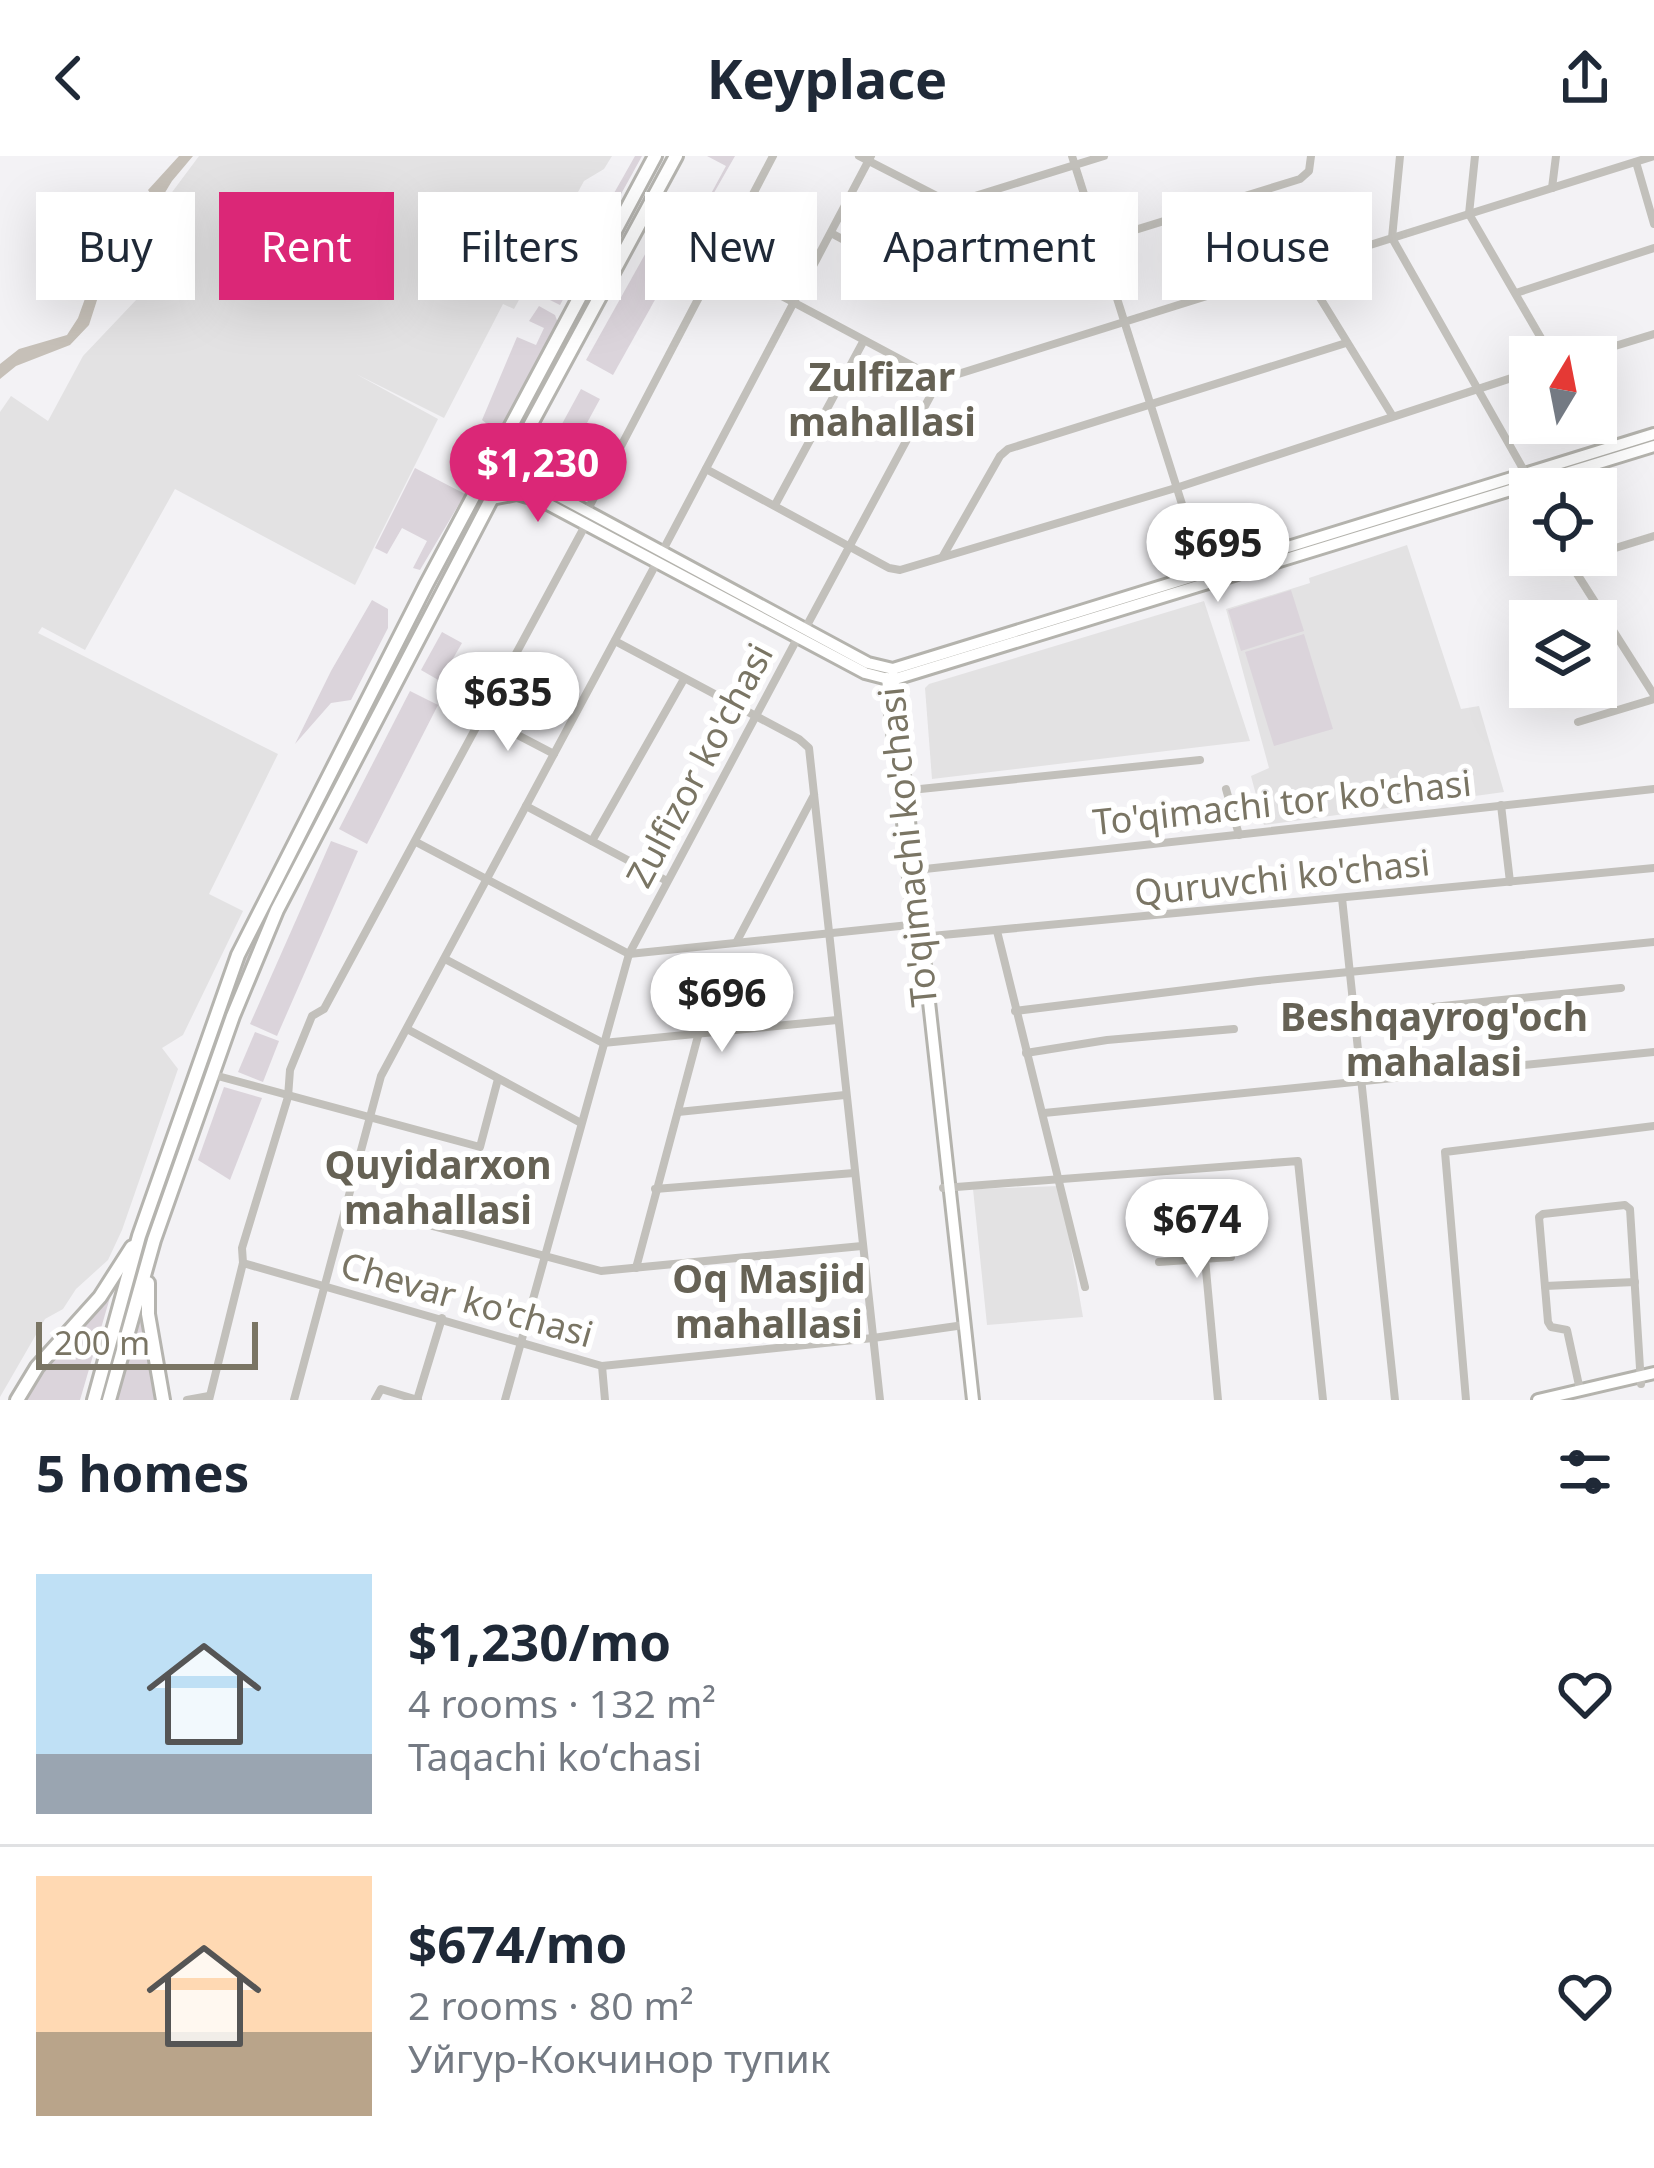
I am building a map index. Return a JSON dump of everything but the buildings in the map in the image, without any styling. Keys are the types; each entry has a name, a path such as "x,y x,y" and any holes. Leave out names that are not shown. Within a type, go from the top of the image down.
{"highway":[{"path":"621,218 655,156"},
{"path":"657,192 676,156"},
{"path":"633,196 645,203"},
{"path":"109,1400 154,1240 212,1074 277,910 645,215"},
{"path":"94,1400 139,1236 238,955 577,300"},
{"path":"426,585 442,593"},
{"path":"17,1400 37,1367 100,1297 139,1236"},
{"path":"154,1240 148,1314 164,1400"}],"main road":[{"path":"1567,468 1654,434"},
{"path":"519,446 525,472 553,500 890,676 1509,489"},
{"path":"1580,468 1654,446"},
{"path":"491,499 517,494 553,500"},
{"name":"To'qimachi ko'chasi","path":"890,676 969,1400"},
{"name":"To'qimachi ko'chasi","path":"904,791 916,870 918,931"},
{"path":"1567,1400 1647,1378"},
{"path":"1538,1400 1585,1396"}],"street":[{"path":"754,192 773,156"},
{"path":"294,1400 381,1076 794,304 866,158 937,196 962,200 1074,160 1104,156"},
{"path":"1138,230 1300,179 1309,171 1311,156"},
{"path":"1400,156 1392,238 1520,468"},
{"path":"1475,156 1469,214 1540,336"},
{"path":"1552,188 1556,156"},
{"path":"1372,244 1654,156"},
{"path":"1074,160 1084,192"},
{"path":"1636,162 1654,224"},
{"path":"831,233 841,238"},
{"path":"1516,293 1654,248"},
{"path":"187,1400 209,1398 242,1248 289,1097 290,1070 312,1016 324,1010 416,842 697,300"},
{"path":"787,300 939,380 1195,300"},
{"path":"1118,300 1206,579"},
{"path":"1320,300 1392,415"},
{"path":"1617,345 1654,334"},
{"path":"775,505 863,342"},
{"path":"943,558 1008,449 1346,344"},
{"path":"706,469 895,570 1179,487 1509,378"},
{"name":"Zulfizor ko'chasi","path":"505,1400 628,954 939,380"},
{"path":"1617,547 1654,536"},
{"path":"1578,576 1654,697 1578,722"},
{"path":"615,641 806,744 880,1400"},
{"path":"592,842 684,679"},
{"path":"481,716 554,754"},
{"path":"904,791 1200,760"},
{"path":"1226,789 1239,835"},
{"name":"To'qimachi tor ko'chasi","path":"916,870 1654,789"},
{"path":"736,942 814,793"},
{"path":"1501,805 1510,882"},
{"path":"526,806 668,881"},
{"path":"416,842 628,954"},
{"name":"Quruvchi ko'chasi","path":"628,954 828,934 997,932 1654,868"},
{"path":"1342,898 1395,1400"},
{"path":"997,932 1085,1287"},
{"path":"1016,1011 1654,942"},
{"path":"445,959 603,1043 837,1020"},
{"path":"1354,1015 1621,988"},
{"path":"406,1029 581,1123"},
{"path":"1026,1053 1107,1040 1234,1029"},
{"path":"636,1268 698,1036"},
{"path":"1044,1113 1654,1052"},
{"path":"212,1074 479,1147 498,1079"},
{"path":"678,1112 845,1095"},
{"path":"1466,1400 1445,1152 1654,1126"},
{"path":"946,1188 1298,1161 1323,1400"},
{"path":"656,1189 854,1173"},
{"path":"346,1203 596,1270 862,1246"},
{"path":"1585,1396 1568,1330 1549,1325 1540,1215 1625,1205 1630,1209 1647,1378"},
{"path":"1159,1262 1232,1257"},
{"path":"1204,1259 1218,1400"},
{"name":"Chevar ko'chasi","path":"242,1263 602,1366 961,1326"},
{"path":"1545,1286 1635,1282"},
{"path":"375,1400 381,1389 417,1400 442,1318"},
{"path":"602,1366 605,1400"}],"shaded area":[{"path":"179,156 193,156 165,192 148,190"},
{"path":"199,156 612,156 578,192 418,192 418,300 519,300 514,309 503,304 444,418 356,374 438,419 355,585 175,489 85,650 42,627 38,633 278,754 209,894 243,911 183,1035 162,1048 178,1069 122,1230 108,1260 76,1289 63,1309 45,1319 0,1397 0,412 11,396 48,421 83,356 136,300 195,300 195,192 172,192"},
{"path":"635,156 642,156 621,194 615,192"},
{"path":"707,156 735,156 712,192 726,166"},
{"path":"645,254 645,300 655,300 613,375 586,360"},
{"path":"84,300 97,300 89,325 70,345 16,366 0,379 0,364 19,349 67,335"},
{"path":"586,300 590,300 441,580 437,578"},
{"path":"539,306 555,315 558,323 500,433 483,430 487,424 482,420 517,337 536,345 544,328 529,321"},
{"path":"581,389 600,399 569,456 550,446"},
{"path":"415,468 465,494 420,570 413,568 427,541 402,528 387,554 375,548"},
{"path":"1407,545 1461,709 1479,706 1504,792 1264,825 1251,776 1269,768 1226,609"},
{"path":"1291,590 1304,631 1241,651 1228,610"},
{"path":"372,600 388,609 388,628 351,700 331,703 295,744 331,671"},
{"path":"1204,601 1250,741 932,779 925,688 929,684"},
{"path":"424,604 243,974 184,1131 102,1400 98,1400 161,1184 217,1025 305,833"},
{"path":"442,632 462,643 440,681 421,670"},
{"path":"1304,634 1333,729 1274,746 1245,652"},
{"path":"410,691 438,705 367,844 339,829"},
{"path":"331,841 358,851 277,1036 250,1024"},
{"path":"255,1032 279,1041 263,1082 238,1072"},
{"path":"224,1087 262,1098 230,1180 198,1160"},
{"path":"1060,1186 1083,1317 987,1325 973,1189"},
{"path":"111,1294 80,1400 24,1400 44,1369"},
{"path":"142,1307 158,1400 116,1400"}],"district":[{"name":"Zulfizar mahallasi","path":"882,398"},
{"name":"Beshqayrog'och mahalasi","path":"1434,1038"},
{"name":"Quyidarxon mahallasi","path":"438,1186"},
{"name":"Oq Masjid mahallasi","path":"769,1300"}]}
